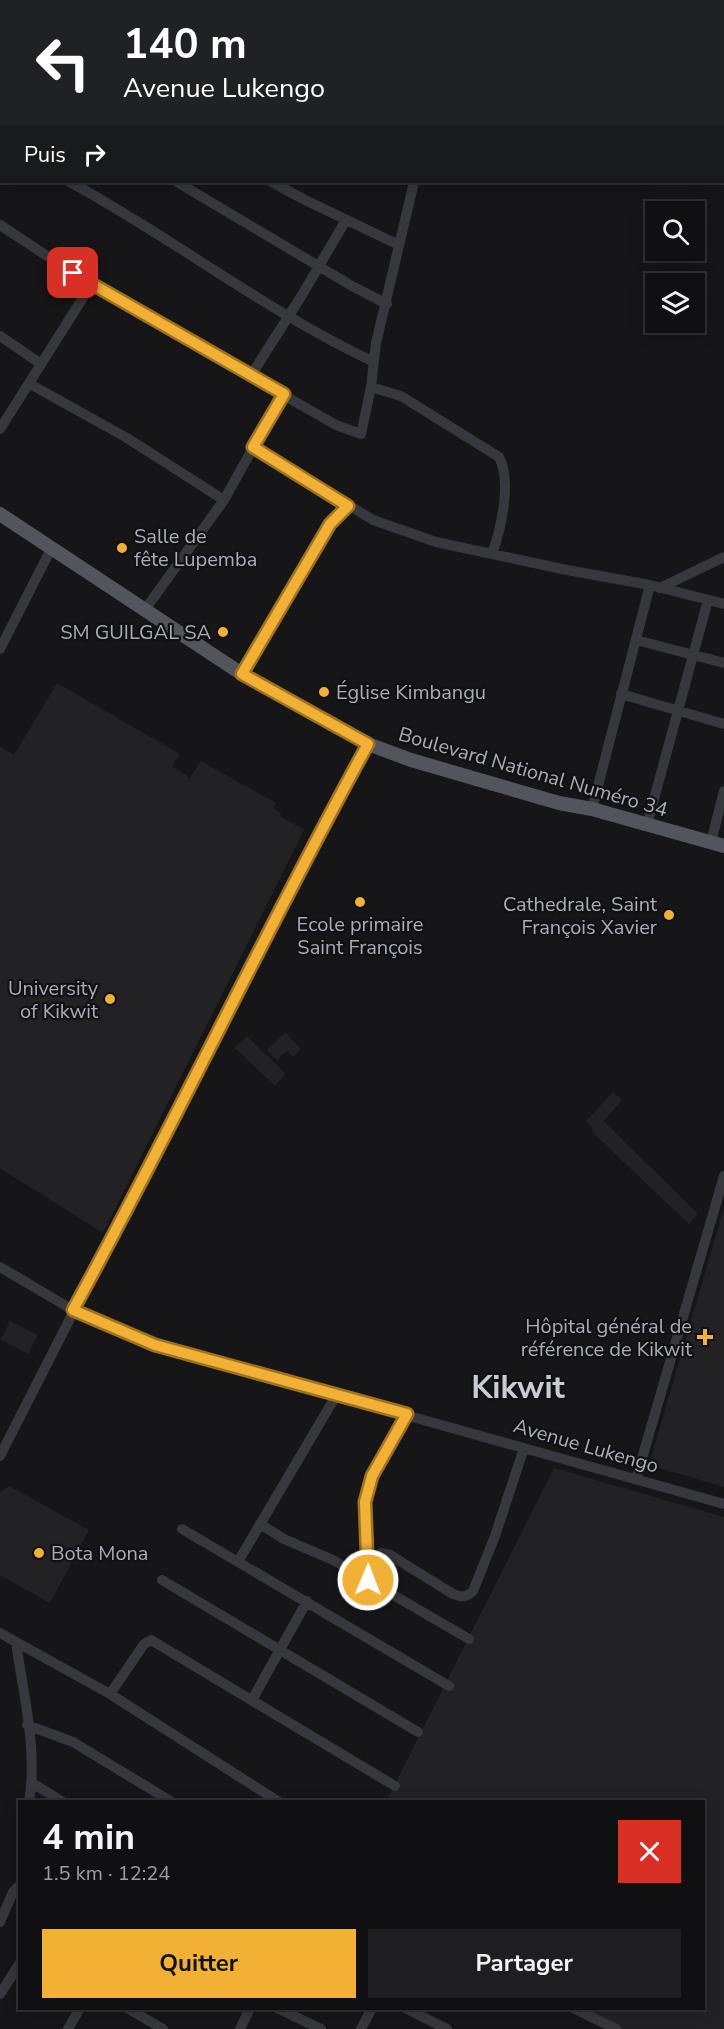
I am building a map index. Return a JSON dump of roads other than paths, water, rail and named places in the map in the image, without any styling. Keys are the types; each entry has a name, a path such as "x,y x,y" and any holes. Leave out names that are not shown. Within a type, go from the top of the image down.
{"main road":[{"name":"Boulevard National Numéro 34","path":"0,514 242,674 368,744 411,760 559,803 592,809 718,844"}],"street":[{"path":"72,183 153,229 329,341 374,362"},
{"path":"179,183 387,304"},
{"path":"274,183 399,245"},
{"path":"0,225 91,285 336,425 361,434 371,387 376,344 414,183"},
{"path":"250,377 320,266 346,220"},
{"path":"0,429 91,285"},
{"path":"0,336 41,364"},
{"path":"30,384 127,438 224,500"},
{"path":"371,387 401,396 499,457 504,478 502,520 492,554"},
{"path":"144,611 224,500 284,394"},
{"path":"253,447 373,520 436,542 655,586 724,604"},
{"path":"242,674 330,524 348,506"},
{"path":"0,648 51,549"},
{"path":"592,809 636,640 655,586 724,557"},
{"path":"647,825 708,600"},
{"path":"636,640 724,663"},
{"path":"621,694 724,724"},
{"path":"2,1450 117,1229 288,890 368,744"},
{"path":"718,844 724,791"},
{"path":"636,1479 724,1176"},
{"name":"Avenue Lukengo","path":"0,1268 73,1310 155,1345 724,1504"},
{"path":"239,1560 337,1394"},
{"path":"368,1580 365,1502 372,1476 407,1414"},
{"path":"368,1567 375,1557 381,1554 390,1555 453,1594 462,1597 469,1595 473,1591 495,1536 524,1448"},
{"path":"260,1524 368,1580 469,1639"},
{"path":"182,1529 239,1560 449,1686"},
{"path":"162,1580 418,1732"},
{"path":"252,1700 307,1601"},
{"path":"0,1633 41,1653 110,1694 276,1800"},
{"path":"110,1694 148,1639 395,1786"},
{"path":"16,1642 32,1747 32,1783 29,1800"},
{"path":"27,1725 81,1746 169,1800"},
{"path":"32,1783 60,1800"},
{"path":"0,1922 17,1890"},
{"path":"0,1994 18,1966"},
{"path":"68,2029 79,2010"},
{"path":"130,2010 163,2029"},
{"path":"240,2029 249,2010"},
{"path":"281,2010 321,2029"},
{"path":"361,2029 371,2010"},
{"path":"409,2010 447,2029"},
{"path":"577,2010 616,2029"}],"place":[{"name":"Salle de fête Lupemba","path":"122,548"},
{"name":"SM GUILGAL SA","path":"223,632"},
{"name":"Église Kimbangu","path":"324,692"},
{"name":"Ecole primaire Saint François","path":"360,902"},
{"name":"Cathedrale, Saint François Xavier","path":"669,915"},
{"name":"University of Kikwit","path":"110,999"},
{"name":"Hôpital général de référence de Kikwit","path":"705,1337"},
{"name":"Bota Mona","path":"39,1553"}],"district":[{"name":"Kikwit","path":"518,1387"}]}
